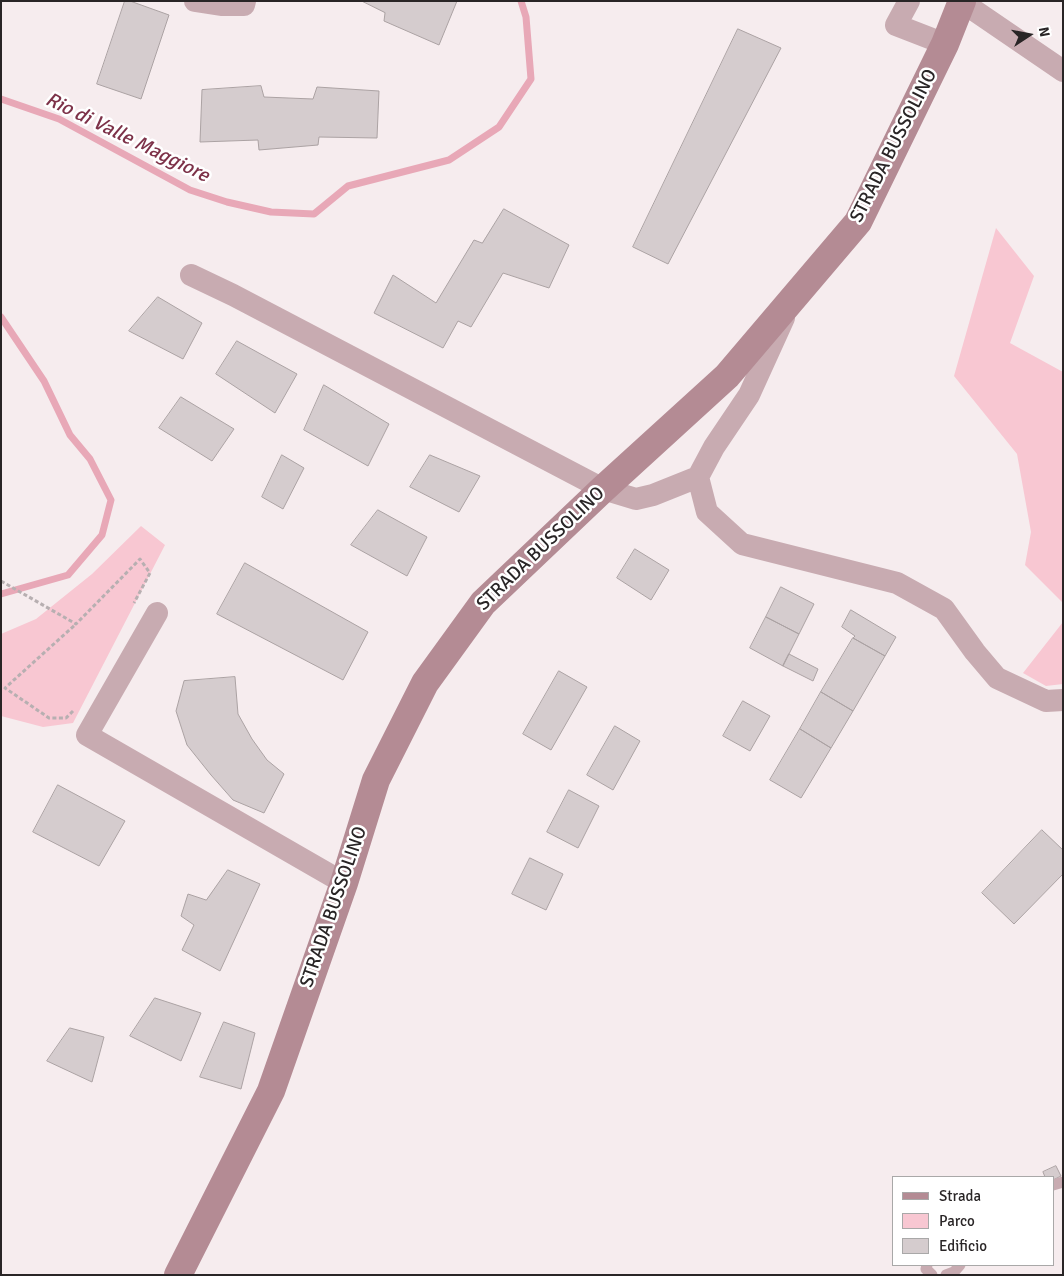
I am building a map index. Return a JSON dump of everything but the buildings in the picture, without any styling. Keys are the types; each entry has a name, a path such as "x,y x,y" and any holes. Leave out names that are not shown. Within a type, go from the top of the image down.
{"street":[{"path":"195,1 221,5 244,4 245,1"},
{"path":"909,1 896,25 945,44"},
{"path":"962,2 1063,71"},
{"name":"STRADA BUSSOLINO","path":"178,1275 270,1091 344,883 376,780 425,683 483,602 727,376 858,222 945,44 962,2"},
{"path":"191,275 233,295 603,489 636,499 653,495 698,477 714,447 749,395 792,300"},
{"path":"698,477 707,512 742,544 897,583 944,609 998,678 1046,701 1063,700"},
{"path":"157,613 87,735 344,883"}],"lane":[{"path":"946,1275 954,1272 959,1266"}],"path":[{"path":"78,706 66,718 49,718 4,688 76,624 140,558 150,574 132,606"},
{"path":"1,580 76,624"}],"green space":[{"path":"996,228 1034,276 1010,343 1063,372 1063,603 1025,565 1031,532 1017,454 954,376"},
{"path":"141,526 165,545 73,723 43,727 1,716 1,634 36,619 92,574"},
{"path":"1063,622 1063,684 1046,686 1023,673"}],"waterway":[{"name":"Rio di Valle Maggiore","path":"1,99 59,119 190,190 227,202 271,212 314,214 348,186 449,160 499,127 531,79 526,17 521,1"},
{"name":"Rio di Valle Maggiore","path":"1,317 44,381 70,435 90,459 111,500 102,535 68,575 1,594"}]}
